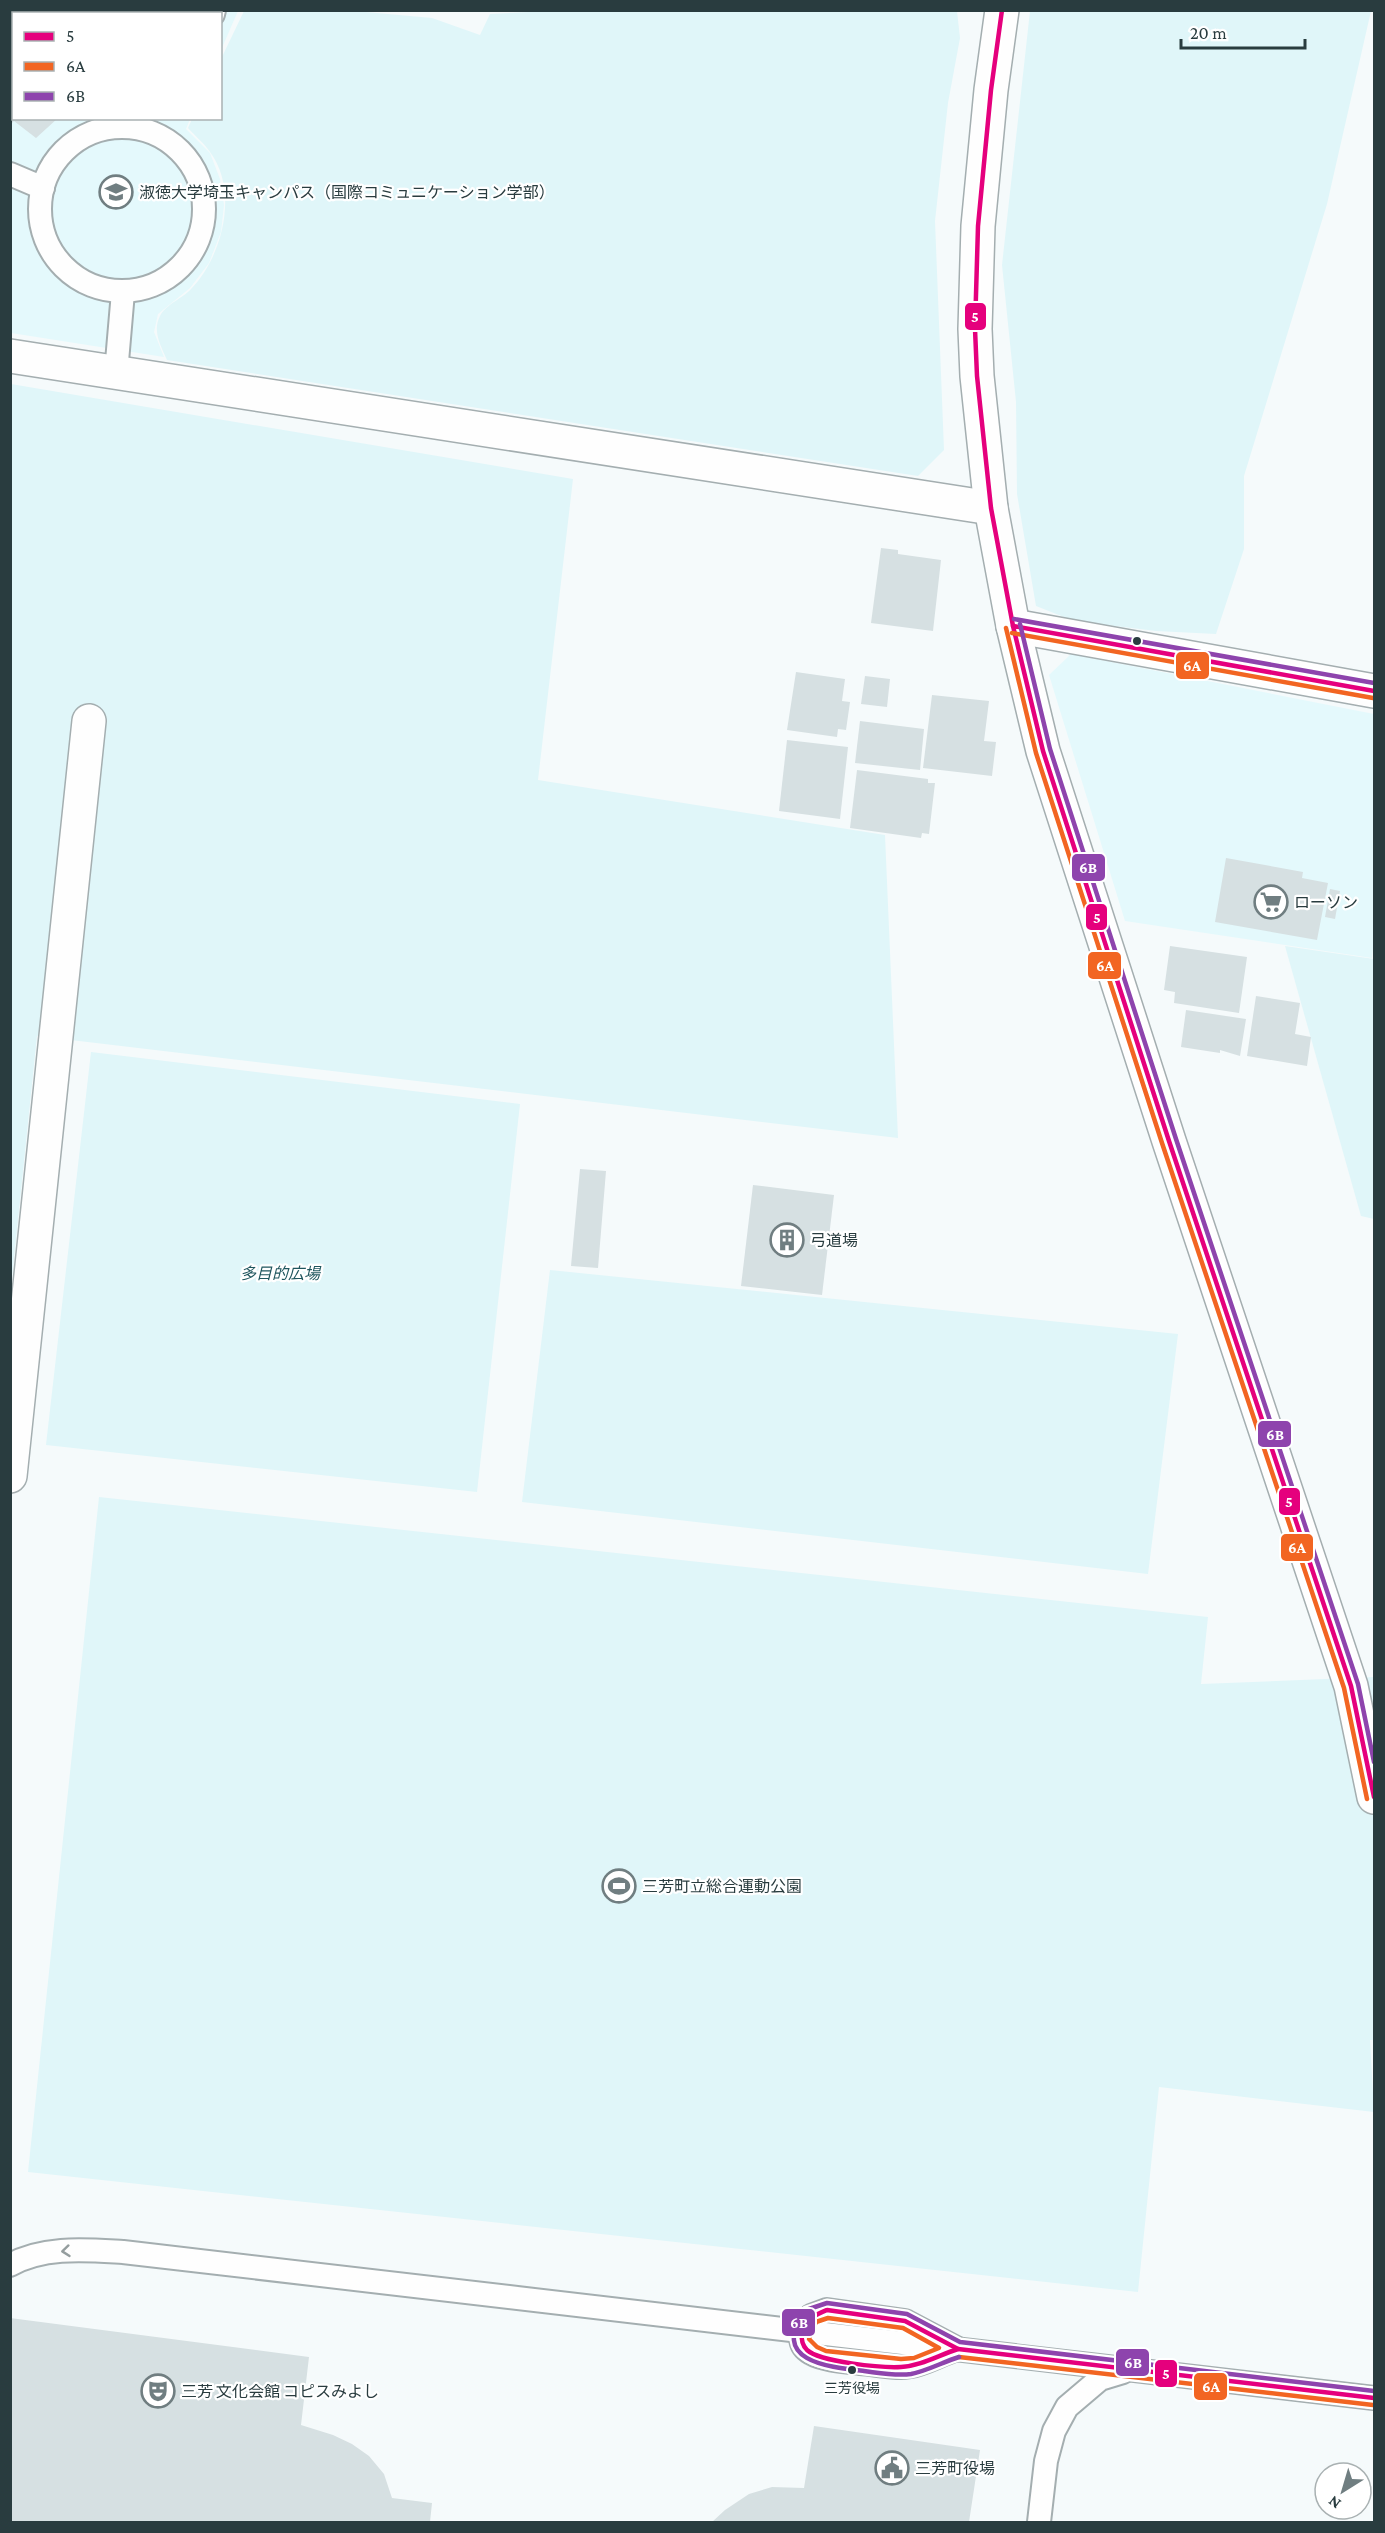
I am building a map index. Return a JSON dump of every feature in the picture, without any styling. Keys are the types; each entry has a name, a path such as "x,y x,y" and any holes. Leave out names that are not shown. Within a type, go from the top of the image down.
{"street":[{"path":"1002,10 991,90 978,226 977,376 991,508 1013,626 1042,751 1169,1142 1351,1686 1374,1797"},
{"path":"10,356 991,508"},
{"path":"1013,626 1374,690"},
{"path":"10,1476 89,721"}],"lane":[{"path":"118,127 146,130 164,128 169,142 188,160 200,183 205,208 201,234 189,257 172,276 149,288 123,292 97,288 72,275 52,254 41,227 40,199 43,188 48,171 66,148 90,133 118,127"},
{"path":"10,174 43,188"},
{"path":"116,373 123,292"},
{"path":"10,2265 20,2260 66,2250 123,2252 1374,2398"},
{"path":"1040,2523 1046,2461 1054,2431 1067,2407 1100,2379 1131,2370"}],"shaded area":[{"name":"淑徳大学埼玉キャンパス（国際コミュニケーション学部）","path":"10,11 238,11 222,48 222,12 12,12 12,120 190,120 186,129 210,153 220,179 224,205 221,232 209,263 190,288 158,314 154,332 164,357 11,333"},
{"path":"1071,654 1374,714 1374,939 1372,958 1125,921 1049,675"}],"green space":[{"path":"568,10 957,11 960,38 948,103 935,221 944,450 918,476 167,360 158,338 157,327 160,316 166,308 191,289 212,259 219,241 225,204 224,185 219,168 208,149 188,128 192,120 222,120 222,57 244,11 355,11 432,18 480,35 490,14"},
{"path":"1030,11 1371,11 1327,204 1244,476 1244,549 1216,634 1156,631 1074,621 1036,606 1017,494 1016,402 1002,265"},
{"path":"11,384 573,479 538,780 885,835 898,1138 37,1036 11,1288"},
{"path":"1285,946 1374,959 1374,1219 1361,1216"},
{"name":"多目的広場","path":"91,1052 520,1104 477,1492 46,1445"},
{"path":"550,1270 1178,1334 1148,1574 522,1502"},
{"name":"三芳町立総合運動公園","path":"99,1497 1208,1617 1201,1684 1374,1677 1374,2040 1370,2040 1374,2112 1159,2087 1138,2292 28,2172"}],"building":[{"path":"10,10 182,10 182,12 12,12 12,120 56,120 36,138 14,121 10,125"},
{"path":"881,548 898,550 898,554 941,560 933,631 871,623"},
{"path":"796,672 845,679 842,701 850,702 846,730 838,729 837,737 787,730"},
{"path":"865,676 890,679 887,707 861,704"},
{"path":"932,695 989,701 984,741 996,742 992,776 923,768"},
{"path":"860,721 924,729 920,770 855,763"},
{"path":"787,740 848,747 840,819 779,811"},
{"path":"857,770 928,779 928,783 935,783 929,834 922,833 921,838 850,828"},
{"name":"ローソン","path":"1226,858 1303,872 1302,878 1328,883 1317,940 1215,922"},
{"path":"1330,889 1340,891 1335,919 1325,917"},
{"path":"1170,946 1247,957 1239,1013 1174,1003 1175,992 1164,990"},
{"path":"1256,996 1300,1003 1295,1034 1311,1037 1307,1066 1247,1056"},
{"path":"1186,1010 1246,1019 1240,1056 1220,1050 1220,1053 1181,1047"},
{"path":"580,1169 606,1171 598,1268 571,1266"},
{"name":"弓道場","path":"753,1185 834,1195 822,1295 741,1286"},
{"name":"三芳 文化会館 コピスみよし","path":"10,2318 309,2357 301,2425 333,2435 369,2456 384,2474 392,2498 432,2503 430,2522 10,2522"},
{"name":"三芳町役場","path":"814,2426 980,2450 969,2522 712,2522 749,2494 772,2487 804,2488"}],"transit line":[{"name":"5","path":"1002,10 991,90 978,226 975,329 977,376 991,508 1013,626 1043,751 1169,1141 1351,1686 1374,1797"},
{"name":"6B","path":"1014,619 1374,683"},
{"name":"6B","path":"1020,624 1050,749 1176,1139 1358,1684 1374,1762"},
{"name":"5","path":"1013,626 1374,691"},
{"name":"6A","path":"1006,628 1036,753 1162,1143 1344,1688 1367,1799"},
{"name":"6A","path":"1012,633 1373,698"},
{"name":"6B","path":"959,2357 917,2373 888,2374 820,2363 807,2358 798,2351 794,2340 796,2327 806,2310 827,2303 907,2314 960,2342 1374,2391"},
{"name":"5","path":"827,2310 905,2321 958,2349 923,2362 901,2367 866,2365 824,2358 807,2350 802,2336 803,2328 808,2321 827,2310"},
{"name":"6A","path":"828,2318 903,2328 939,2348 914,2358 901,2359 826,2351 817,2347 809,2339 816,2322 828,2318"},
{"name":"5","path":"958,2349 1374,2398"},
{"name":"6A","path":"959,2357 1373,2405"}],"place":[{"name":"淑徳大学埼玉キャンパス（国際コミュニケーション学部）","path":"116,192"},
{"name":"ローソン","path":"1271,902"},
{"name":"弓道場","path":"787,1240"},
{"name":"三芳町立総合運動公園","path":"619,1886"},
{"name":"三芳役場","path":"852,2370"},
{"name":"三芳 文化会館 コピスみよし","path":"158,2391"},
{"name":"三芳町役場","path":"892,2468"}]}
